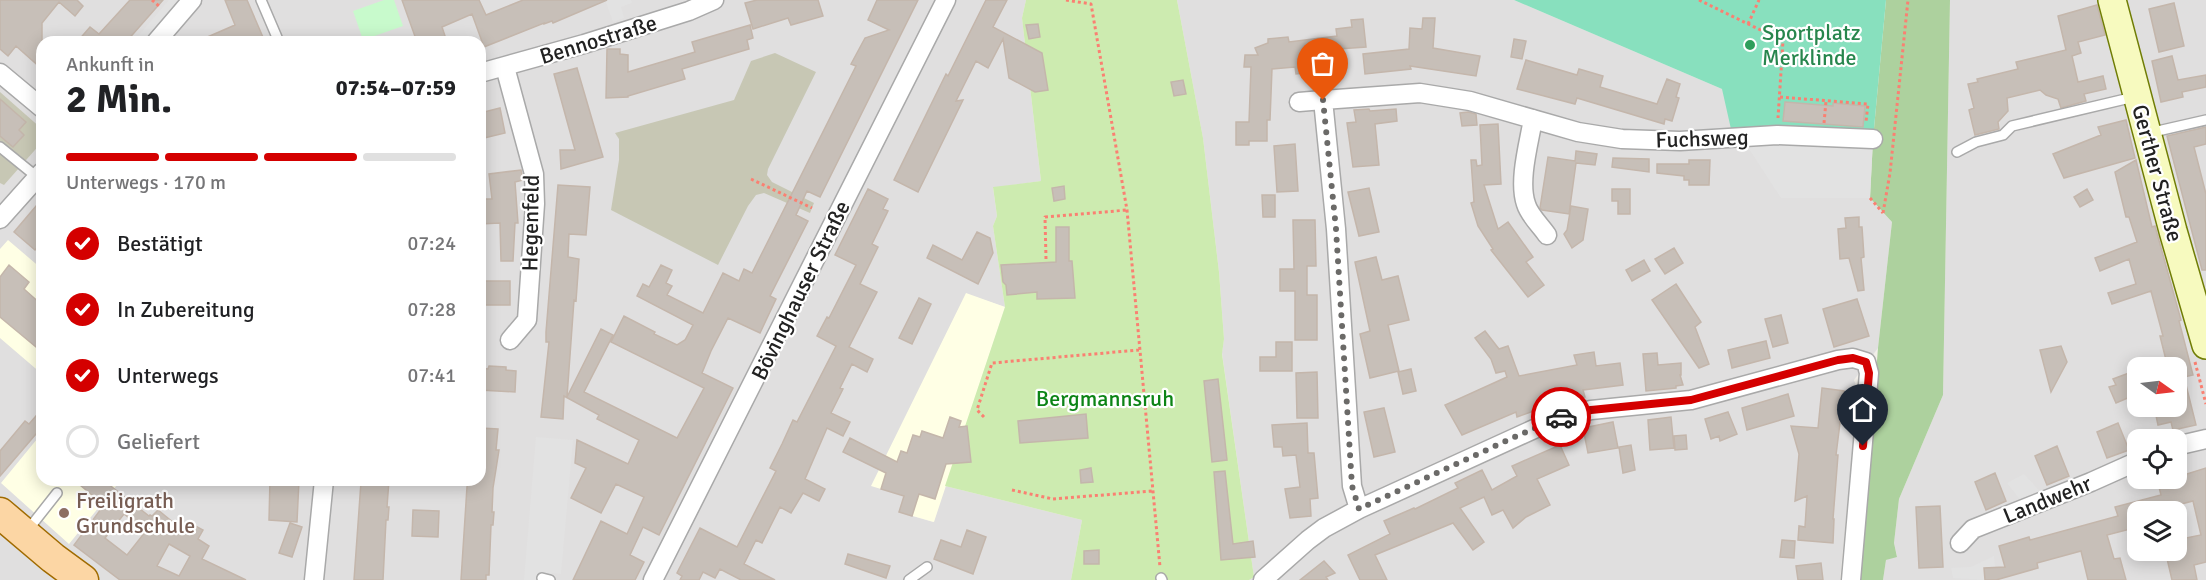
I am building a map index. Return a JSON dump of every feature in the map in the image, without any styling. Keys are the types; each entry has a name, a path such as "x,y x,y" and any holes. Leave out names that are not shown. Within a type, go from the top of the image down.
{"main road":[{"path":"0,513 83,580"}],"street":[{"path":"161,36 192,0"},
{"name":"Bövinghauser Straße","path":"653,580 946,0"},
{"name":"Gerther Straße","path":"2112,0 2146,133 2206,345"},
{"name":"Bennostraße","path":"486,72 689,11 710,1"},
{"name":"Hegenfeld","path":"505,67 534,174 535,204 527,320 510,340"},
{"path":"0,73 36,103"},
{"name":"Fuchsweg","path":"1299,102 1420,93 1470,100 1578,132 1622,139 1680,141 1870,132"},
{"path":"1323,100 1336,229 1352,486 1359,509"},
{"path":"1533,120 1525,165 1526,205 1547,236"},
{"path":"0,219 36,178"},
{"path":"1263,580 1324,528 1359,509 1556,419 1591,410 1691,400 1838,360 1853,358 1866,362 1869,389 1851,580"},
{"path":"2187,443 2206,439"},
{"name":"Landwehr","path":"1960,543 1973,529 2127,466"},
{"path":"314,580 323,486"}],"lane":[{"path":"261,0 276,36"},
{"path":"1957,152 1976,142 2003,135 2012,126 2137,96"},
{"path":"2146,133 2206,120"},
{"path":"0,147 36,171"},
{"path":"25,534 57,493"},
{"path":"909,580 927,567"}],"path":[{"path":"152,0 160,7"},
{"path":"1066,0 1091,4 1127,210 1162,579"},
{"path":"1699,0 1783,41 1777,135"},
{"path":"1748,24 1759,0"},
{"path":"1870,198 1883,213 1890,173 1908,0"},
{"path":"1780,97 1868,104 1870,132"},
{"path":"1823,125 1826,100"},
{"path":"750,179 812,208"},
{"path":"1046,260 1045,217 1127,210"},
{"path":"984,417 977,411 992,363 1139,350"},
{"path":"1012,490 1053,499 1152,490"}],"shaded area":[{"path":"0,0 1026,0 1022,18 1041,181 993,188 997,216 993,226 1005,307 966,294 899,512 933,522 945,486 1082,520 1071,580 0,580"},
{"path":"169,0 184,0 154,36 138,36"},
{"path":"605,0 631,0 632,3 621,7 624,18 613,22"},
{"path":"1177,0 1514,0 1722,89 1873,139 1870,198 1892,222 1878,348 1854,380 1858,391 1840,580 1249,580 1254,577 1222,353 1224,339 1219,272 1203,138"},
{"path":"1950,0 2206,0 2206,580 1883,580 1886,560 1897,556 1894,543 1899,499 1943,395"},
{"path":"775,53 816,72 767,175 772,182 814,203 810,213 764,193 756,195 718,265 611,210 619,160 619,139 615,133 734,100 751,61"},
{"path":"0,92 36,124 36,149 4,185 0,183"},
{"path":"1742,138 1873,139 1870,198 1781,198"},
{"path":"8,240 36,264 36,369 0,338 0,249"},
{"path":"966,293 1005,307 934,522 899,512 904,496 871,486"},
{"path":"536,437 573,440 561,574 552,573 551,580 524,580"},
{"name":"Freiligrath Grundschule","path":"36,440 36,486 116,486 69,544 1,483"},
{"path":"2024,474 2047,499 2026,507 2007,483"},
{"path":"1994,556 1995,568 1985,568 1985,580 1953,578 1951,568 1971,567"}],"green space":[{"path":"384,0 394,0 403,26 374,36 362,36 353,11"},
{"name":"Bergmannsruh","path":"1026,0 1177,0 1203,138 1219,272 1224,339 1222,354 1254,577 1249,580 1071,580 1082,520 945,486 1005,307 993,226 997,216 993,187 1041,181 1022,18"},
{"name":"Sportplatz Merklinde","path":"1514,0 1886,0 1873,139 1733,138 1722,89"},
{"path":"1886,0 1950,0 1943,395 1899,499 1894,543 1897,557 1886,560 1883,580 1860,580 1878,348 1892,222 1870,198"}],"building":[{"path":"0,0 77,0 83,6 75,16 59,2 42,23 42,36 36,36 36,64 16,46 8,56 0,49"},
{"path":"130,0 163,0 131,36 82,36 90,27 99,34"},
{"path":"225,0 247,0 262,36 210,36 235,25"},
{"path":"402,0 479,0 486,15 523,0 607,0 553,23 552,21 544,23 486,46 486,36 480,36 472,14 442,27 445,36 415,36"},
{"path":"757,0 818,0 823,16 791,25 788,18 753,29 745,3"},
{"path":"877,0 918,0 820,197 807,191 796,215 808,221 770,296 776,299 760,333 728,318 711,351 702,373 733,388 659,535 643,527 630,555 644,562 635,580 573,580 601,521 627,534 644,497 616,484 601,513 571,498 586,468 575,463 577,440 628,464 639,440 597,419 599,415 564,396 563,419 541,417 549,342 546,342 546,332 558,185 590,187 586,235 569,234 568,257 579,259 567,397 601,329 613,335 584,392 677,438 704,388 611,342 624,316 677,345 685,340 693,325 637,296 643,284 649,287 661,265 672,270 666,283 672,286 667,295 703,313 723,273 739,281 744,269 752,273 856,66 851,64 865,38 889,30 868,20"},
{"path":"986,0 1007,0 993,27 1042,53 1048,90 1035,92 1009,78 1003,39 988,68 976,61 956,101 963,100 918,192 894,180 946,74 948,76"},
{"path":"2174,3 2184,46 2159,52 2149,9"},
{"path":"2097,5 2105,35 2078,42 2081,53 2072,56 2078,82 2103,76 2106,89 2084,94 2086,101 2061,108 2058,99 2040,90 2007,98 2008,111 1998,122 1999,129 1975,135 1969,110 1974,108 1968,84 1978,82 1977,79 2018,69 2016,62 2066,50 2058,16"},
{"path":"1423,18 1435,18 1433,48 1480,56 1476,76 1410,66 1411,69 1365,74 1363,54 1409,49 1410,28 1422,29"},
{"path":"1363,19 1366,47 1338,49 1340,69 1296,74 1295,67 1272,69 1267,141 1249,141 1249,145 1236,145 1236,122 1249,122 1251,67 1244,67 1245,55 1258,55 1255,48 1268,43 1268,39 1288,37 1289,42 1337,36 1336,29 1352,27 1351,20"},
{"path":"1038,24 1040,37 1029,39 1026,25"},
{"path":"750,25 753,38 747,40 749,49 682,69 685,79 628,97 606,98 607,49 620,49 620,54 628,55 628,72 695,52 692,42"},
{"path":"1514,39 1526,41 1522,59 1511,57"},
{"path":"2172,56 2178,80 2206,75 2206,87 2182,92 2183,97 2161,102 2152,61"},
{"path":"1526,60 1577,75 1579,69 1603,76 1600,87 1657,104 1667,79 1680,84 1676,97 1679,98 1672,121 1665,119 1664,124 1577,98 1575,104 1517,89"},
{"path":"577,68 603,157 561,169 560,150 575,150 554,74"},
{"path":"1183,80 1186,94 1174,96 1171,82"},
{"path":"0,99 26,122 19,130 24,135 13,147 0,136"},
{"path":"1785,102 1865,106 1863,127 1783,121"},
{"path":"500,108 505,133 486,138 486,112"},
{"path":"1369,109 1370,111 1396,109 1397,121 1375,124 1379,165 1353,167 1347,123 1356,122 1354,110"},
{"path":"1460,113 1476,114 1477,125 1462,126"},
{"path":"2126,120 2135,158 2064,178 2053,154 2101,135 2098,127"},
{"path":"1498,124 1501,184 1484,185 1498,229 1508,222 1533,257 1526,262 1544,285 1528,297 1491,250 1493,249 1478,226 1471,203 1474,202 1471,160 1476,160 1477,166 1482,165 1480,125"},
{"path":"2206,127 2206,144 2194,147 2206,194 2206,270 2202,270 2167,136"},
{"path":"1295,144 1298,191 1277,192 1274,146"},
{"path":"1576,151 1597,154 1595,165 1576,163 1569,214 1542,210 1540,208 1548,157 1575,161"},
{"path":"1613,158 1649,159 1649,172 1612,167"},
{"path":"1689,160 1710,160 1709,185 1689,185 1689,180 1684,180 1684,176 1657,173 1657,164 1689,164"},
{"path":"2136,160 2152,227 2155,226 2181,320 2179,321 2193,375 2187,376 2187,357 2165,357 2160,336 2163,336 2151,291 2112,304 2108,293 2136,284 2129,259 2100,271 2095,258 2137,242 2129,217 2126,217 2115,172"},
{"path":"521,170 523,180 515,182 518,223 515,223 513,261 501,261 500,223 486,224 486,199 492,199 489,174"},
{"path":"1064,186 1065,199 1054,201 1052,188"},
{"path":"1369,188 1379,232 1359,236 1348,192"},
{"path":"868,189 888,199 883,209 888,211 872,244 878,247 860,284 877,292 849,347 873,359 867,372 852,364 831,413 850,422 843,436 827,428 805,479 825,489 819,501 803,493 791,513 780,507 762,543 756,540 744,564 775,580 741,580 720,569 715,578 703,572 699,580 680,580 682,576 677,573 700,528 737,547 776,471 770,468 793,420 797,422 836,346 817,336 827,317 829,318 856,265 835,255"},
{"path":"1612,189 1630,189 1630,214 1618,214 1618,201 1612,201"},
{"path":"2087,189 2093,200 2080,207 2074,197"},
{"path":"1262,195 1275,195 1275,217 1263,217"},
{"path":"36,206 36,249 14,232"},
{"path":"1571,206 1588,209 1583,240 1572,248 1564,234 1567,230"},
{"path":"1859,217 1859,227 1862,227 1864,257 1861,258 1864,290 1858,291 1849,258 1840,259 1838,229 1846,228 1845,218"},
{"path":"1293,220 1315,220 1316,266 1307,266 1307,295 1317,295 1317,340 1295,340 1295,291 1280,291 1280,269 1294,269"},
{"path":"1056,227 1069,227 1069,261 1072,261 1075,298 1037,299 1037,292 1007,295 1001,265 1056,262"},
{"path":"977,232 990,238 993,253 978,284 927,258 933,245 962,260"},
{"path":"1674,248 1683,263 1665,274 1655,259"},
{"path":"1376,257 1382,280 1398,276 1409,320 1388,325 1399,371 1370,378 1360,334 1370,331 1355,262"},
{"path":"1644,260 1650,271 1632,281 1626,270"},
{"path":"9,265 29,282 24,289 36,300 36,347 0,317 0,277"},
{"path":"486,281 510,281 510,305 486,305"},
{"path":"1676,284 1701,322 1695,327 1709,364 1699,368 1652,300"},
{"path":"919,298 931,304 912,344 899,338"},
{"path":"1857,299 1869,336 1834,347 1823,309"},
{"path":"1781,315 1788,343 1773,347 1765,319"},
{"path":"1485,331 1499,349 1508,346 1519,376 1577,365 1574,355 1594,352 1596,366 1620,363 1623,385 1583,390 1585,397 1550,405 1517,417 1516,412 1462,435 1445,405 1507,377 1505,371 1496,373 1491,359 1475,338"},
{"path":"1766,341 1770,358 1732,368 1728,350"},
{"path":"1276,342 1292,342 1292,371 1260,371 1260,357 1276,357"},
{"path":"2061,346 2067,362 2051,392 2040,350"},
{"path":"1657,353 1658,365 1681,363 1680,375 1683,385 1676,386 1676,388 1646,391 1643,354"},
{"path":"489,366 506,367 506,370 516,371 515,392 486,390 486,369"},
{"path":"1411,369 1416,391 1403,394 1398,372"},
{"path":"1317,372 1318,418 1297,418 1296,373"},
{"path":"2127,374 2127,398 2116,403 2109,387 2116,385 2113,379"},
{"path":"1218,379 1227,460 1212,462 1204,381"},
{"path":"1822,388 1844,391 1836,455 1838,455 1833,543 1798,540 1799,526 1805,527 1807,496 1795,501 1799,454 1791,426 1818,428"},
{"path":"2187,389 2196,425 2173,429 2171,422 2158,425 2156,417 2187,417"},
{"path":"1788,394 1794,416 1747,430 1742,408"},
{"path":"1384,408 1395,452 1374,457 1364,412"},
{"path":"1728,412 1737,434 1720,441 1719,436 1711,439 1705,419"},
{"path":"1086,414 1088,438 1020,443 1018,421"},
{"path":"36,416 36,434 0,476 0,451 25,421 29,424"},
{"path":"950,417 961,421 959,427 967,426 971,462 946,464 935,499 919,494 912,516 899,512 904,496 881,489 886,473 843,452 850,438 897,462 901,451 907,453 913,435 920,437 922,431 943,438"},
{"path":"1671,417 1674,448 1650,450 1648,420"},
{"path":"1613,422 1618,448 1588,453 1583,428"},
{"path":"1307,423 1308,453 1314,453 1318,498 1310,499 1311,516 1290,518 1285,489 1300,487 1296,455 1283,456 1282,447 1274,447 1272,425"},
{"path":"2118,423 2127,451 2107,458 2097,432"},
{"path":"486,428 498,429 496,450 499,450 493,488 492,512 494,512 493,525 491,525 489,575 486,575 486,580 461,580 467,487 486,486"},
{"path":"1686,435 1687,449 1675,450 1674,436"},
{"path":"1560,445 1569,465 1537,479 1550,505 1526,517 1513,528 1503,510 1492,515 1484,497 1460,508 1484,542 1473,550 1453,523 1375,555 1387,580 1360,580 1348,555 1390,534 1384,521 1458,488 1455,483 1482,470 1492,490 1517,476 1512,466"},
{"path":"1631,445 1635,470 1623,473 1619,447"},
{"path":"2057,446 2069,476 2047,485 2035,456"},
{"path":"1091,468 1093,482 1081,483 1080,470"},
{"path":"2206,468 2206,562 2194,565 2197,580 2172,580 2168,561 2187,561 2187,538 2201,535 2193,501 2138,501 2161,495 2160,489 2187,489 2187,474"},
{"path":"1225,471 1233,544 1253,541 1255,557 1221,560 1214,472"},
{"path":"1995,473 2006,501 1986,510 1975,482"},
{"path":"81,486 111,486 149,516 158,510 185,532 190,523 203,530 198,539 209,546 202,559 246,580 120,580 74,545 104,505","holes":["124,514 146,531 127,555 105,538","169,544 190,556 179,576 157,566"]},
{"path":"270,486 299,486 297,522 269,520"},
{"path":"361,486 389,486 383,580 354,580"},
{"path":"2127,504 2127,530 2107,535 2114,559 2120,558 2126,580 2088,580 2081,551 2037,563 2038,568 1996,580 1985,580 1984,568 2005,567 1999,546 2118,516 2115,507"},
{"path":"1940,506 1943,567 1919,568 1916,507"},
{"path":"413,510 439,511 438,537 412,536"},
{"path":"290,523 302,527 292,557 279,553"},
{"path":"967,530 986,537 973,574 934,559 941,540 961,547"},
{"path":"1782,540 1795,541 1794,558 1780,557"},
{"path":"1099,550 1099,564 1084,564 1084,551"},
{"path":"848,554 890,566 886,578 845,564"},
{"path":"1324,561 1335,573 1326,577 1328,580 1300,580"},
{"path":"1821,563 1823,580 1798,580 1796,566"}],"way so far":[{"path":"1323,100 1336,229 1352,486 1359,509 1561,417"}],"place":[{"name":"Sportplatz Merklinde","path":"1750,45"},
{"name":"Freiligrath Grundschule","path":"64,513"}],"route":[{"path":"1561,417 1626,405 1691,400 1838,360 1853,358 1866,362 1869,373 1863,446"}]}
